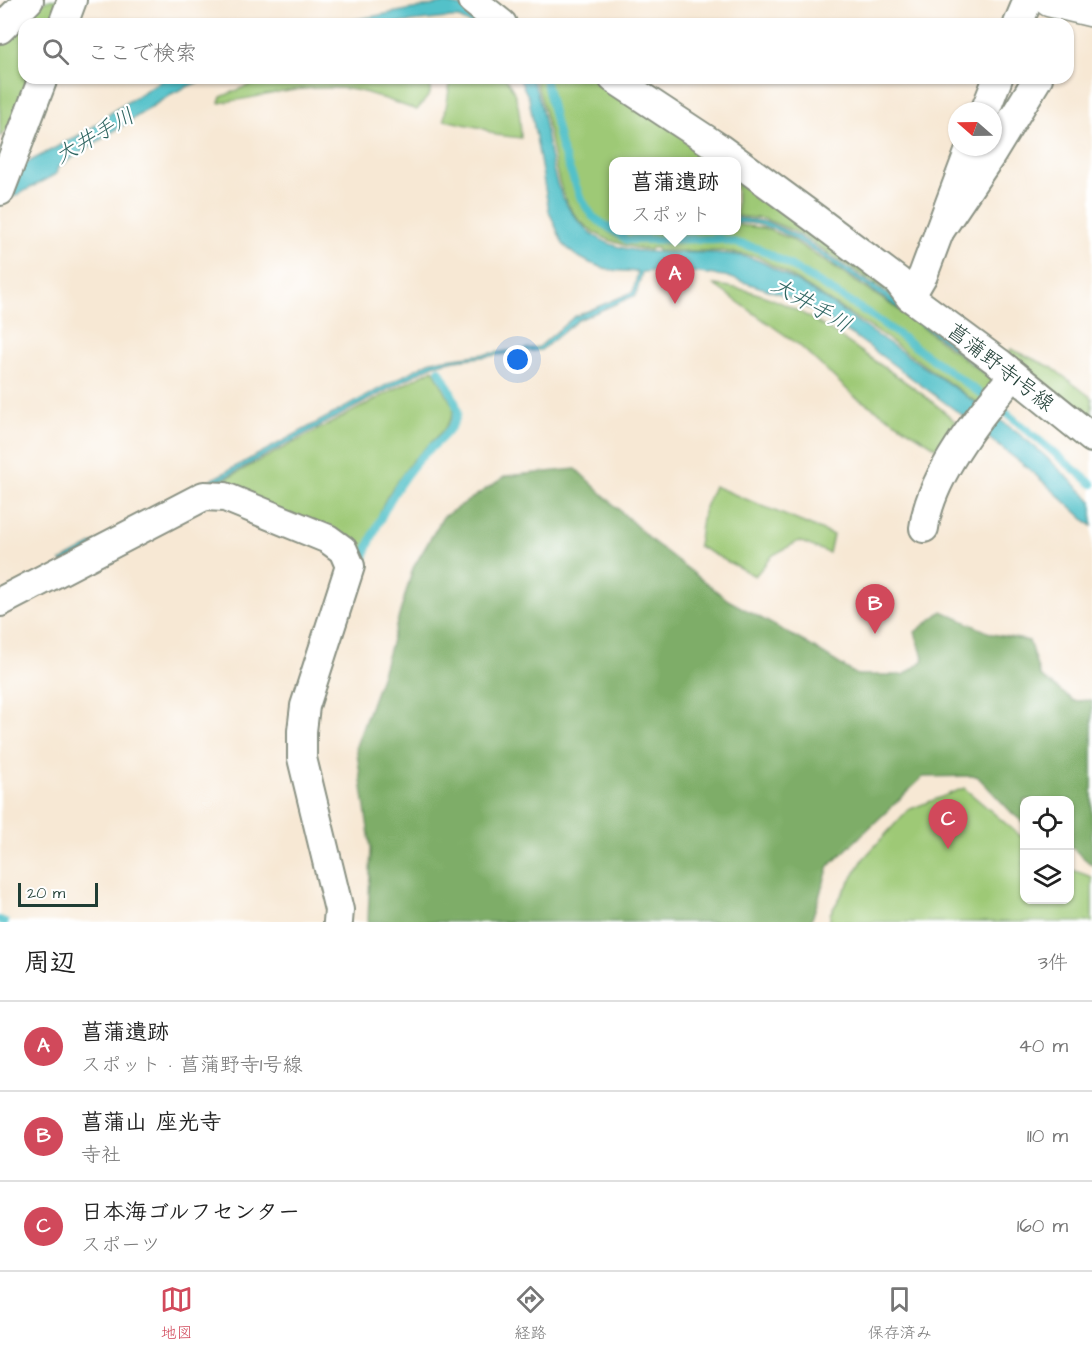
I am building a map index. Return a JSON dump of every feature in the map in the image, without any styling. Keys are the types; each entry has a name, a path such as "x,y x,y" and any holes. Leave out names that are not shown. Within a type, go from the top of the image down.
{"highway":[{"path":"1050,0 1092,10"}],"street":[{"path":"0,29 29,0"},
{"path":"65,18 72,0"},
{"path":"472,0 494,18"},
{"path":"1020,18 1028,0"},
{"path":"0,191 10,151 40,84"},
{"name":"菖蒲野寺1号線","path":"622,84 731,157"},
{"path":"989,102 996,84"},
{"path":"939,232 991,155 1034,84"},
{"path":"910,297 923,275 968,156"},
{"name":"菖蒲野寺1号線","path":"741,164 898,281 910,297 1014,375 1092,438"},
{"path":"924,528 931,497 941,476 968,435 1014,375"},
{"path":"0,602 204,496 225,497 328,539 342,550 350,566 305,706 302,732 302,758 339,910 338,922"}],"green space":[{"path":"46,0 62,0 55,18 25,18"},
{"path":"18,24 18,84 30,84 15,121 0,137 0,40"},
{"path":"254,84 431,84 430,94 417,110 363,92 338,88 287,91 219,103 221,97"},
{"path":"450,84 509,84 516,99 521,138 496,135 482,128 444,120"},
{"path":"536,84 605,84 718,157 609,157 609,235 741,235 741,225 764,228 791,239 902,312 997,384 983,407 878,332 758,257 722,251 658,251 657,248 650,250 614,242 588,228 572,210 561,188"},
{"path":"741,174 907,304 796,232 765,219 741,216"},
{"path":"714,285 758,294 798,311 836,334 916,390 957,423 940,450 854,396 799,345"},
{"path":"1011,349 1051,367 1092,398 1092,426 1009,353"},
{"path":"433,369 454,408 452,417 444,430 412,461 387,496 357,567 212,486"},
{"path":"576,469 651,540 728,600 806,643 857,675 904,675 924,660 915,632 942,611 992,634 1029,641 1040,676 1074,701 1092,700 1092,865 1074,849 1074,796 1020,796 1020,820 977,776 923,777 829,866 811,922 368,922 371,849 356,746 382,674 413,568 443,517 506,476"},
{"path":"714,486 833,535 829,553 799,541 773,555 755,576 698,546 703,512"},
{"path":"964,788 1020,836 1020,904 1074,904 1074,870 1092,877 1092,922 830,922 830,914 864,858 908,810"}],"water":[{"path":"445,3 464,7 481,18 447,18 364,18"},
{"name":"大井手川","path":"156,84 193,84 173,93 58,167 56,174 0,204 0,177 89,130 113,111"},
{"name":"大井手川","path":"522,84 533,84 561,195 571,213 586,229 604,241 646,252 737,255 757,260 792,279 938,377 1032,445 1092,501 1092,526 1028,468 966,418 853,335 817,313 787,296 725,276 672,270 642,272 636,295 578,320 541,350 455,360 433,365 64,564 61,561 431,361 539,347 574,317 633,292 638,272 610,270 590,263 575,255 563,244 549,211 529,98"},
{"path":"741,219 767,222 796,235 907,307 999,375 998,382 905,313 809,248 781,232 752,223 741,223"}],"waterway":[{"path":"546,84 561,147 581,199 593,217 609,228"},
{"name":"大井手川","path":"620,235 627,240 720,239 760,249 871,315 988,399"},
{"path":"359,570 376,528 397,488 415,464 450,429 457,416 457,406 439,370"},
{"path":"999,407 1092,484"},
{"path":"0,920 5,922"}],"place":[{"name":"菖蒲遺跡","path":"675,304"},
{"name":"菖蒲山 座光寺","path":"875,634"},
{"name":"日本海ゴルフセンター","path":"948,849"}]}
